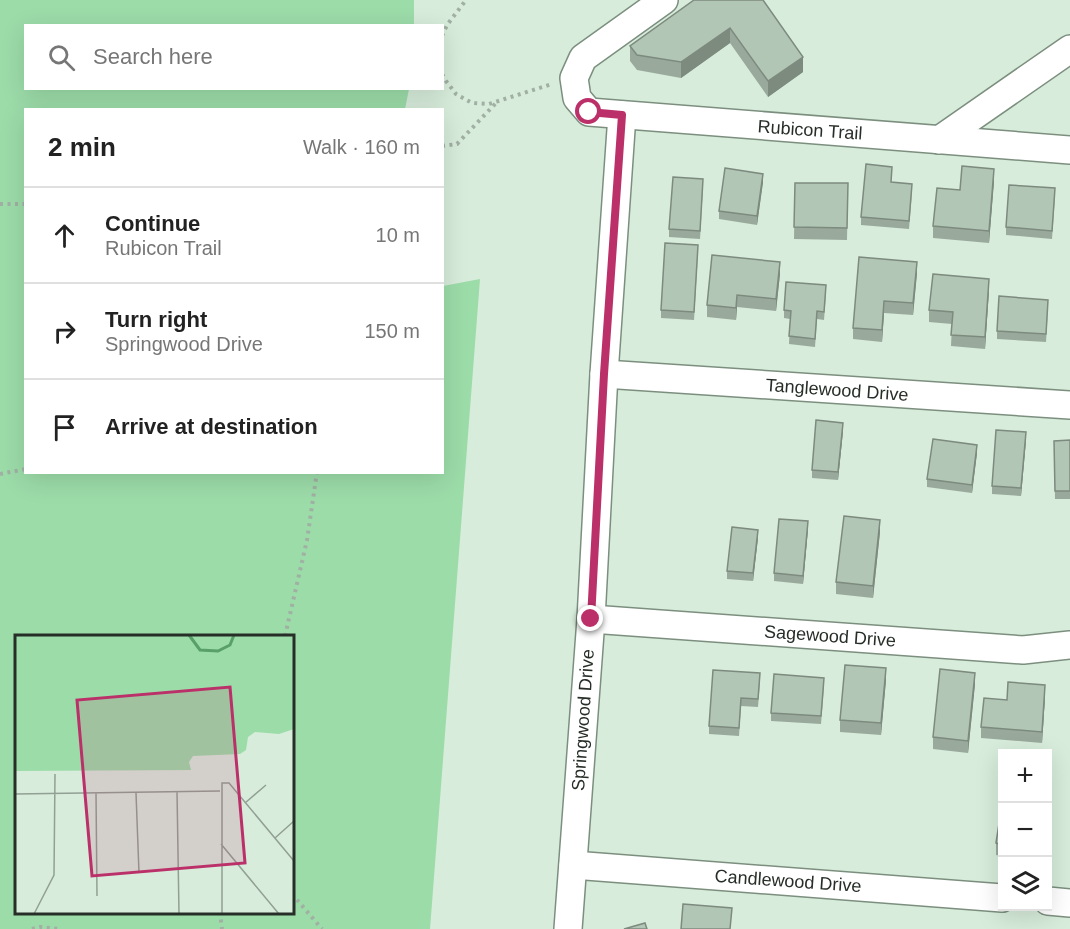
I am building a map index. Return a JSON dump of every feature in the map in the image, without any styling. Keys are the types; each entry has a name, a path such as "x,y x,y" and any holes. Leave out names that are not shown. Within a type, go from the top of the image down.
{"street":[{"path":"574,78 583,58 664,0"},
{"path":"939,140 1070,49"},
{"name":"Rubicon Trail","path":"574,78 577,99 589,112 1070,150"},
{"name":"Springwood Drive","path":"568,929 591,619 604,374 622,115"},
{"name":"Tanglewood Drive","path":"604,374 1070,405"},
{"name":"Sagewood Drive","path":"591,619 1023,650 1070,645"},
{"name":"Candlewood Drive","path":"573,865 998,898"},
{"path":"1052,901 1070,903"}],"path":[{"path":"444,32 466,0"},
{"path":"444,78 456,94 472,103 489,104 574,78"},
{"path":"444,146 457,144 498,101"},
{"path":"0,204 24,204"},
{"path":"0,474 24,469"},
{"path":"285,635 307,540 317,474"},
{"path":"294,896 322,929"},
{"path":"219,914 222,929"},
{"path":"32,929 40,927 60,929"}],"green space":[{"path":"0,0 414,0 414,24 24,24 24,90 409,90 405,108 24,108 24,474 444,474 444,286 480,279 430,929 0,929"}],"building":[{"path":"694,0 763,0 803,57 768,81 730,28 681,62 637,55 630,46"},
{"path":"866,164 892,167 891,182 912,184 909,221 861,217"},
{"path":"962,166 994,169 989,231 933,226 937,188 960,190"},
{"path":"725,168 763,174 757,216 719,211"},
{"path":"673,177 703,179 700,231 669,229"},
{"path":"795,183 848,183 847,228 794,227"},
{"path":"1009,185 1055,188 1052,231 1006,227"},
{"path":"665,243 698,245 694,312 661,310"},
{"path":"712,255 780,262 776,299 737,295 736,308 707,305"},
{"path":"859,257 917,262 913,303 884,301 882,330 853,328"},
{"path":"933,274 989,279 985,337 951,335 953,312 929,310"},
{"path":"786,282 826,285 824,312 817,311 815,339 789,336 791,311 784,310"},
{"path":"999,296 1048,300 1046,334 997,331"},
{"path":"816,420 843,423 838,472 812,470"},
{"path":"996,430 1026,432 1021,488 992,486"},
{"path":"933,439 977,445 972,485 927,479"},
{"path":"1070,440 1070,491 1055,491 1054,441"},
{"path":"844,516 880,520 873,586 836,582"},
{"path":"779,519 808,521 803,576 774,573"},
{"path":"732,527 758,530 753,573 727,571"},
{"path":"845,665 886,668 881,723 840,720"},
{"path":"940,669 975,673 968,741 933,737"},
{"path":"713,670 760,673 758,699 741,698 739,728 709,726"},
{"path":"774,674 824,678 821,716 771,713"},
{"path":"1008,682 1045,685 1042,732 981,727 984,698 1007,700"},
{"path":"683,904 732,908 730,929 681,929"},
{"path":"645,923 647,929 624,929"}],"route":[{"path":"589,112 622,115 604,374 591,619"}]}
